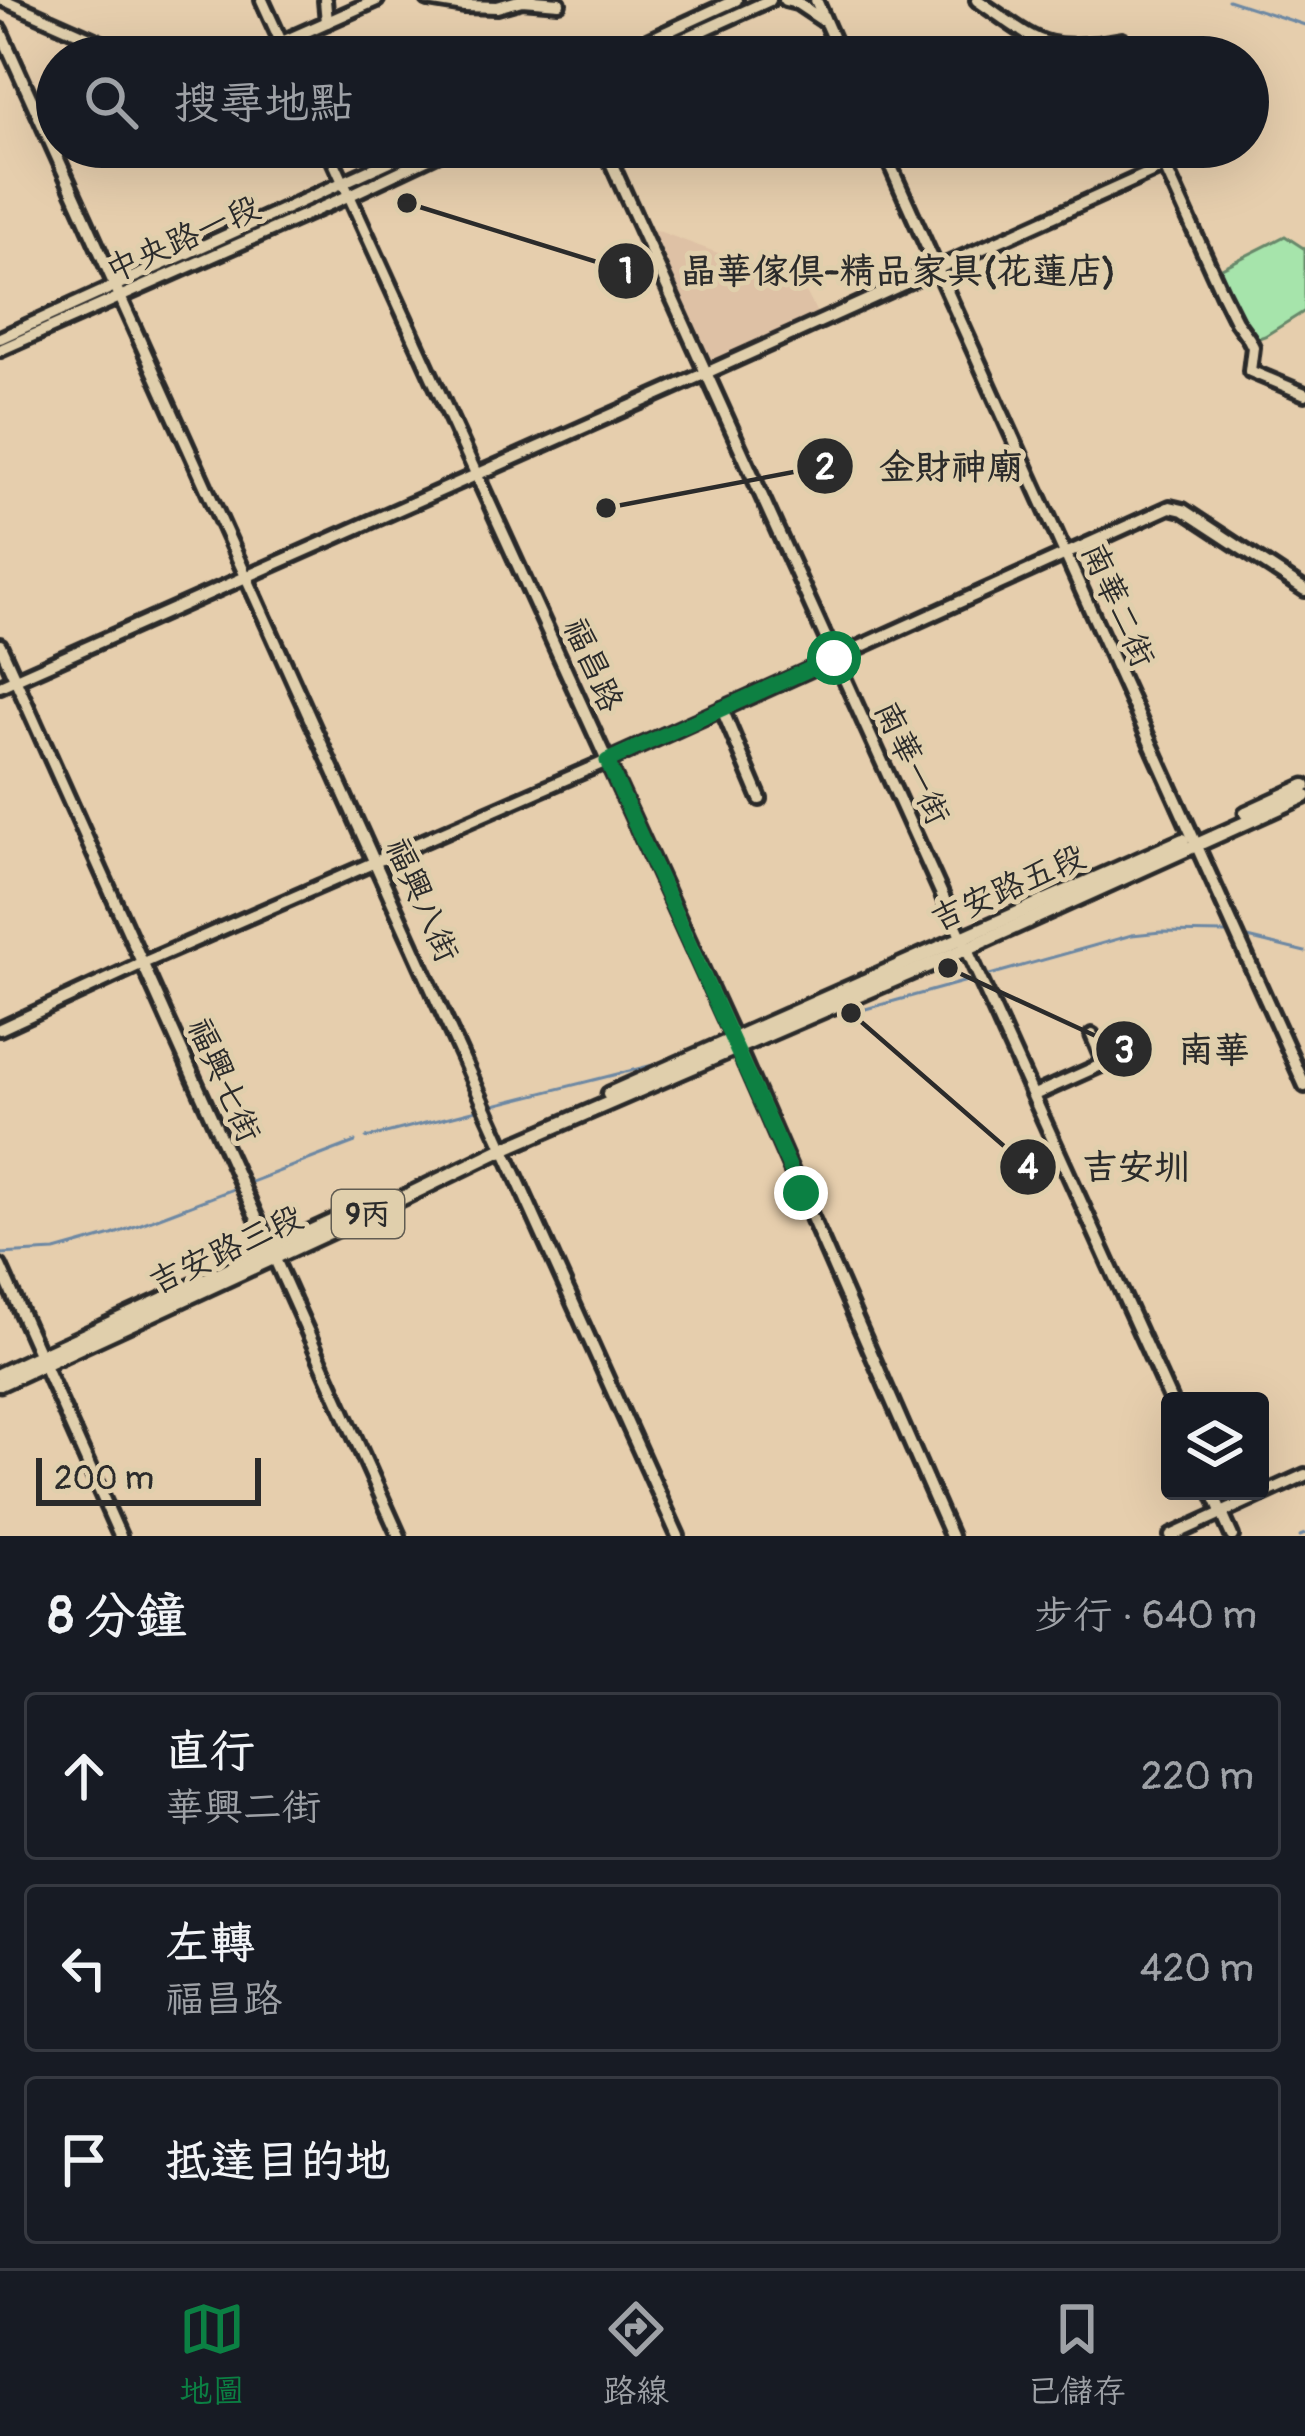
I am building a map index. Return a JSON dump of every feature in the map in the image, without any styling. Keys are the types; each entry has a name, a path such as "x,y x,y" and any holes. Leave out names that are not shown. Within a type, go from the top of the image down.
{"main road":[{"name":"吉安路五段","path":"735,1044 1305,786"},
{"name":"吉安路五段","path":"1193,840 1305,796"},
{"name":"吉安路三段","path":"0,1384 383,1199 735,1044"},
{"name":"吉安路三段","path":"0,1374 41,1361"}],"street":[{"path":"4,0 85,36"},
{"path":"262,0 279,36"},
{"path":"325,0 327,22"},
{"path":"296,36 377,0"},
{"path":"428,0 464,7 497,7 522,0 560,3"},
{"path":"657,36 736,0"},
{"path":"690,36 770,0"},
{"path":"785,0 825,22"},
{"path":"816,0 831,36"},
{"path":"976,0 1028,36"},
{"name":"福興八街","path":"0,30 36,110"},
{"name":"福興八街","path":"62,168 678,1536"},
{"name":"福昌路","path":"336,168 735,1044 951,1536"},
{"name":"中央路一段","path":"346,190 384,168"},
{"name":"中央路一段","path":"0,350 118,292 400,168"},
{"name":"南華一街","path":"613,168 1167,1392"},
{"name":"南華二街","path":"891,168 1305,1086"},
{"path":"0,686 1161,168"},
{"path":"1166,168 1222,293 1253,347 1250,371 1305,394"},
{"name":"中央路一段","path":"0,338 118,292"},
{"path":"0,1029 1170,507 1183,510 1305,590"},
{"name":"福興七街","path":"0,645 399,1536"},
{"path":"722,709 760,800"},
{"path":"1034,1095 1101,1065 1092,1035"},
{"path":"0,1266 120,1536"},
{"path":"1171,1536 1305,1475"},
{"path":"1216,1500 1232,1536"}],"shaded area":[{"path":"642,225 802,284 819,317 707,369"}],"green space":[{"path":"1285,236 1305,249 1305,311 1265,336 1249,335 1216,271"}],"waterway":[{"path":"1228,0 1305,25"},
{"path":"986,976 1132,935 1226,933"},
{"path":"1244,937 1305,952"},
{"path":"843,1012 974,979"},
{"path":"490,1106 673,1060"},
{"path":"366,1138 481,1109"},
{"path":"246,1184 355,1142"},
{"path":"0,1254 55,1251 112,1235 236,1188"},
{"path":"1300,1536 1305,1534"}],"place":[{"name":"晶華傢俱-精品家具(花蓮店)","path":"407,203"},
{"name":"金財神廟","path":"606,508"},
{"name":"南華","path":"948,968"},
{"name":"吉安圳","path":"851,1013"}],"route":[{"path":"801,1193 607,761 834,658"}]}
